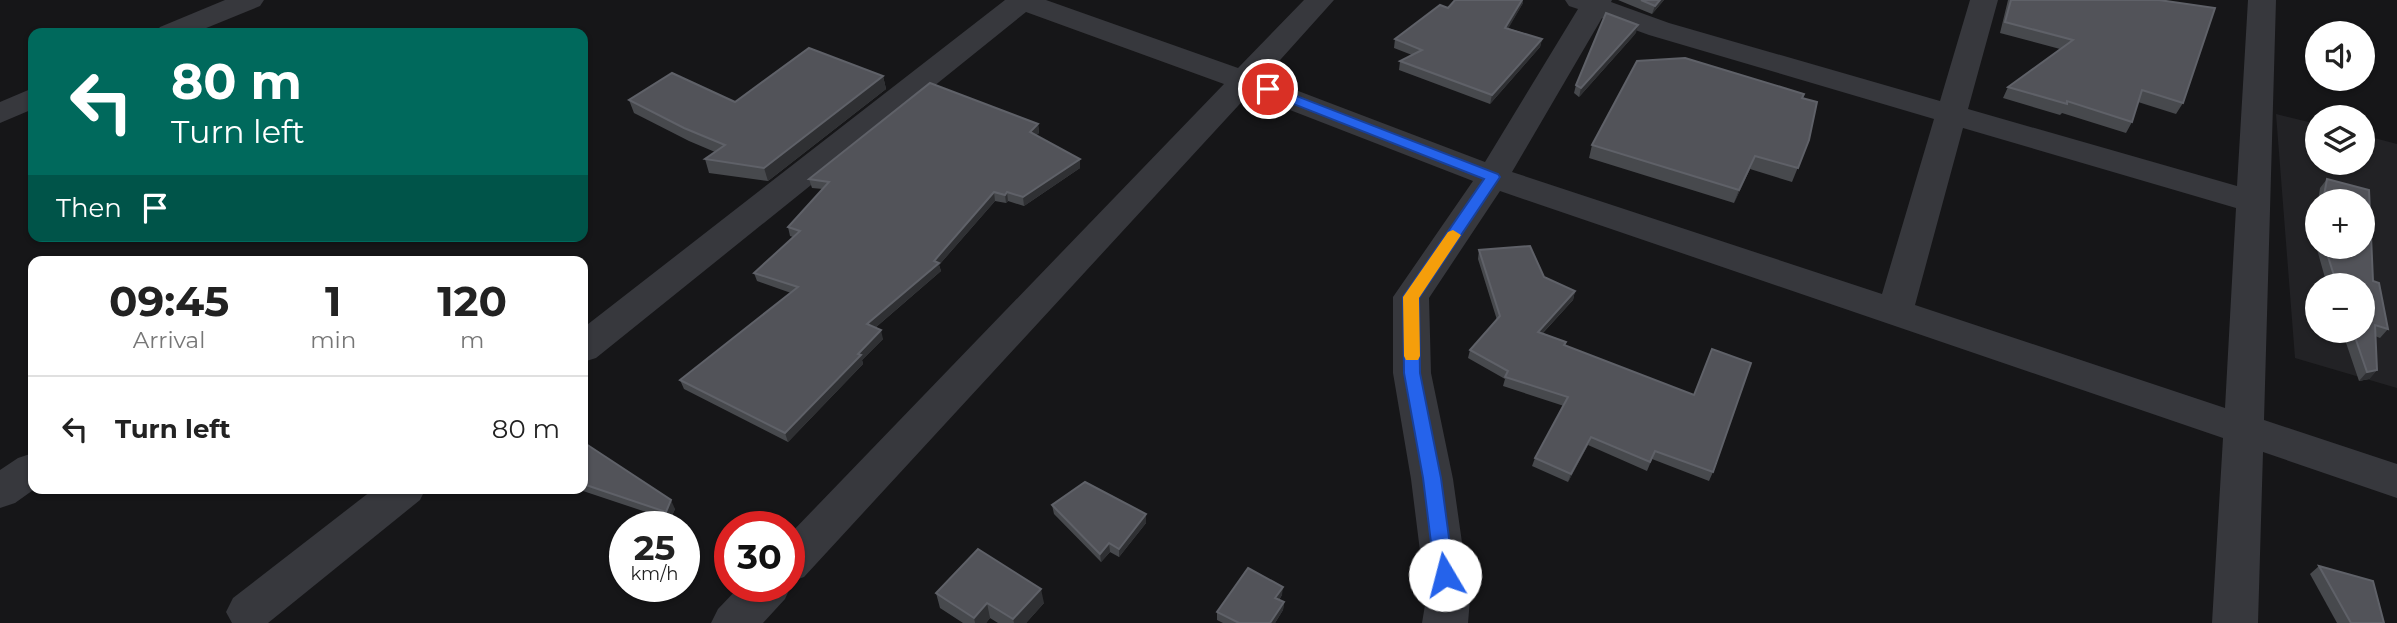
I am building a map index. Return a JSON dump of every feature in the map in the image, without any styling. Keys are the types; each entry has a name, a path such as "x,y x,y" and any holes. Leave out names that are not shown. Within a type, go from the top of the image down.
{"street":[{"path":"182,28 250,0"},
{"path":"588,344 1022,0 1242,80 1493,177 2397,481"},
{"path":"805,547 1320,0"},
{"path":"1895,312 1984,0"},
{"path":"2235,623 2262,0"},
{"path":"1445,623 1448,599 1434,492 1412,373 1411,297 1493,177 1591,2 1659,29 2253,202"},
{"path":"0,491 28,472"},
{"path":"249,612 397,494"},
{"path":"734,623 753,602"}],"shaded area":[{"path":"2276,114 2305,121 2305,175 2375,175 2375,138 2397,144 2397,388 2295,358"}],"building":[{"path":"1455,0 1522,0 1505,28 1542,39 1492,95 1400,61 1422,50 1395,39 1440,5 1448,8"},
{"path":"1641,0 1660,0 1655,6"},
{"path":"2011,0 2159,0 2215,8 2183,103 2142,90 2132,122 2067,101 2067,104 2008,87 2073,40 2005,22"},
{"path":"1606,13 1638,25 1581,88 1576,85"},
{"path":"809,48 883,76 764,168 705,159 725,145 629,100 672,73 735,102"},
{"path":"1685,58 1804,94 1802,98 1817,102 1809,140 1798,168 1755,156 1739,190 1592,145 1637,61"},
{"path":"930,83 1038,124 1030,132 1080,159 1023,197 1007,192 1005,195 994,192 934,261 939,263 867,324 881,330 858,354 861,355 785,433 680,380 798,287 754,273 800,231 788,227 829,182 809,179"},
{"path":"2327,179 2365,189 2325,189"},
{"path":"1530,246 1544,277 1575,291 1538,332 1566,342 1564,345 1694,395 1712,349 1751,363 1713,472 1655,451 1650,462 1591,437 1571,474 1535,458 1568,397 1505,377 1508,371 1470,350 1500,316 1479,250"},
{"path":"2329,259 2372,259 2373,273 2333,273"},
{"path":"2375,282 2379,283 2388,329 2375,325"},
{"path":"2375,325 2377,370 2367,372 2357,343 2375,343"},
{"path":"588,445 671,500 666,511 663,511 588,486"},
{"path":"1085,482 1146,514 1119,549 1109,543 1100,554 1052,505"},
{"path":"978,549 1041,589 1013,619 987,603 974,618 936,593"},
{"path":"2319,566 2373,581 2384,623 2351,623"},
{"path":"1248,568 1283,587 1275,598 1284,602 1270,623 1239,623 1217,612"}],"slow traffic":[{"path":"1412,356 1411,297 1453,235"}],"route":[{"path":"1268,89 1493,177 1411,297 1412,373 1432,478 1445,575"}]}
